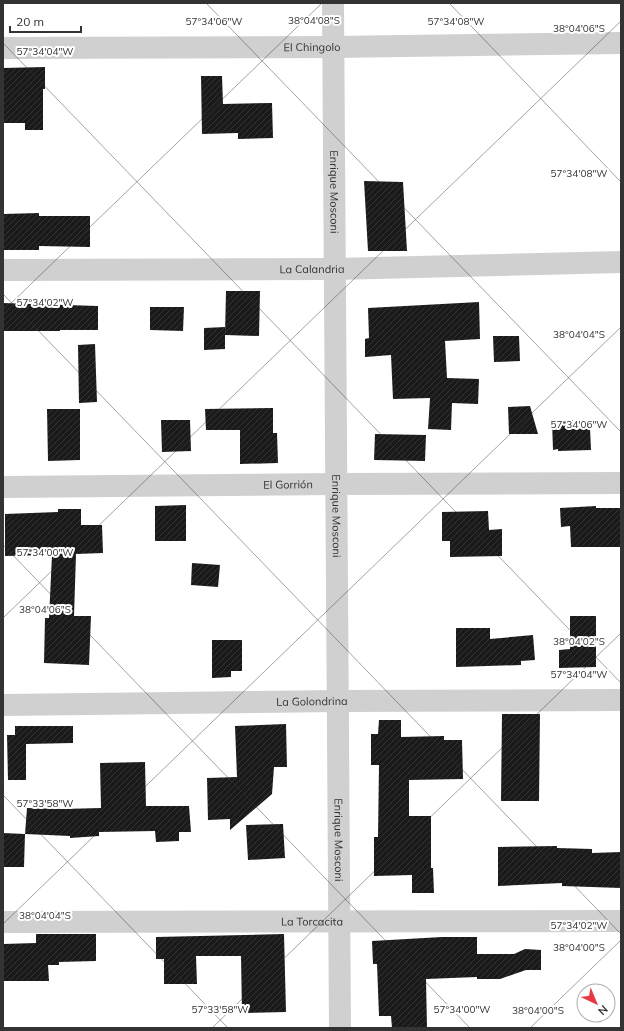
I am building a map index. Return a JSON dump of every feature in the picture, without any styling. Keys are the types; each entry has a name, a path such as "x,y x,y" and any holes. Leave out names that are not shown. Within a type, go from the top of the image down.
{"street":[{"name":"Enrique Mosconi","path":"333,3 340,1028"},
{"name":"El Chingolo","path":"3,48 333,47 621,43"},
{"name":"La Calandria","path":"3,270 335,268 621,262"},
{"name":"El Gorrión","path":"3,487 336,484 621,484"},
{"name":"La Golondrina","path":"3,705 338,700 621,700"},
{"name":"La Torcacita","path":"3,922 621,921"}],"building":[{"path":"45,67 45,89 43,89 43,130 25,130 25,123 3,123 3,68"},
{"path":"201,76 222,76 223,104 272,103 273,138 238,139 238,133 202,134"},
{"path":"364,181 403,182 407,251 368,251"},
{"path":"39,213 39,216 90,216 90,247 39,246 39,250 3,250 3,214"},
{"path":"226,291 260,291 259,336 225,335 225,349 204,350 204,328 225,327 225,334"},
{"path":"479,302 480,339 445,341 447,378 479,379 478,404 452,403 451,430 428,429 430,398 393,399 391,355 365,357 365,339 369,338 368,308"},
{"path":"3,303 98,306 98,330 3,331"},
{"path":"150,307 184,307 183,331 150,330"},
{"path":"493,336 519,336 520,361 494,362"},
{"path":"95,344 97,402 79,403 78,345"},
{"path":"530,406 538,434 509,434 508,407"},
{"path":"273,408 273,433 277,433 278,463 240,464 240,430 206,430 205,409"},
{"path":"47,409 80,409 80,460 48,461"},
{"path":"161,420 190,420 191,451 162,452"},
{"path":"573,420 573,429 590,428 591,450 553,450 552,421"},
{"path":"375,434 426,435 425,461 374,460"},
{"path":"186,505 186,541 155,541 155,506"},
{"path":"596,506 596,508 621,508 621,547 571,547 570,526 561,527 560,508"},
{"path":"58,509 81,509 81,525 102,525 103,553 76,554 74,616 91,616 89,665 44,663 45,618 49,618 52,555 5,556 5,514 58,512"},
{"path":"488,511 489,530 502,529 502,556 450,557 450,541 442,541 442,512"},
{"path":"192,563 220,565 218,587 191,585"},
{"path":"570,616 596,616 596,667 559,668 559,650 570,649"},
{"path":"456,628 490,628 490,639 533,635 535,660 521,661 521,665 456,667"},
{"path":"212,640 242,640 242,671 231,671 231,677 212,678"},
{"path":"502,714 540,714 539,801 501,801"},
{"path":"379,720 401,720 401,737 444,736 444,740 462,740 463,779 409,780 409,816 431,816 431,868 433,868 434,893 412,893 412,875 374,876 374,837 378,837 379,765 371,765 371,734 378,734"},
{"path":"286,724 287,767 274,767 272,794 230,830 230,819 208,820 207,778 237,777 235,726"},
{"path":"15,726 73,726 73,743 26,744 26,780 8,780 7,735 15,735"},
{"path":"145,762 146,806 189,806 191,832 179,832 179,841 156,842 155,831 99,832 99,836 70,838 70,836 25,834 27,808 101,808 100,763"},
{"path":"283,824 285,858 248,860 246,825"},
{"path":"3,833 25,834 24,867 3,867"},
{"path":"557,846 557,848 592,849 592,853 621,852 621,888 562,886 562,883 498,886 498,847"},
{"path":"36,934 96,934 96,961 59,962 59,965 48,965 49,981 3,981 3,944 36,943"},
{"path":"284,934 286,1012 242,1013 241,956 196,956 197,984 164,984 164,959 156,959 156,937"},
{"path":"442,937 477,937 477,954 514,954 525,949 541,950 541,970 526,970 500,979 477,979 477,977 426,979 427,1028 392,1028 391,1016 379,1016 377,964 373,964 372,941"}]}
